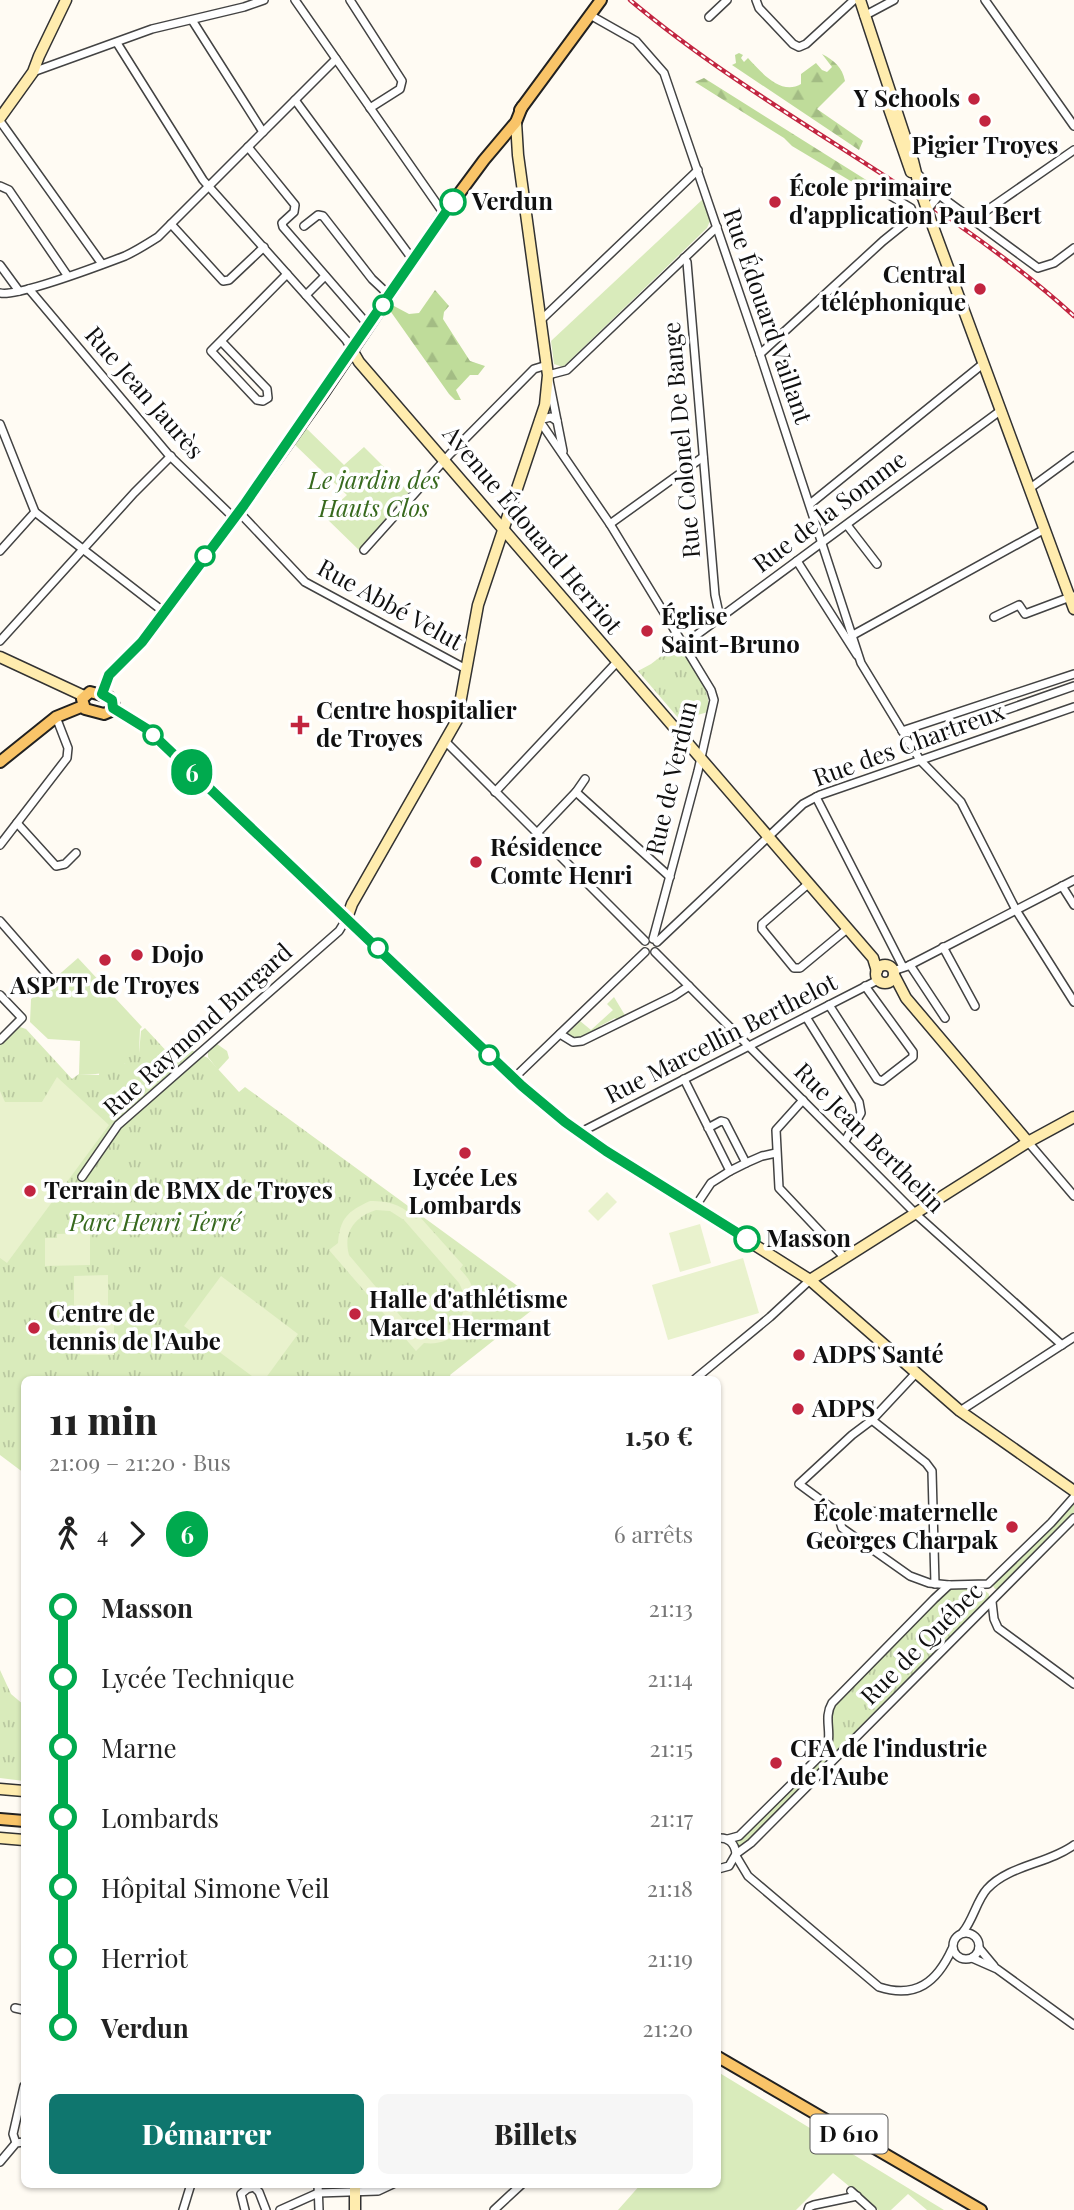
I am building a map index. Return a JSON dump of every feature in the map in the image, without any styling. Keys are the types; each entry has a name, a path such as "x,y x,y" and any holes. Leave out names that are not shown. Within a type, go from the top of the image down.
{"main road":[{"path":"102,694 109,675 142,642 236,514 369,326 444,214 601,1"},
{"path":"0,762 56,717 83,701 90,692 102,694 112,700 113,708 104,714 88,711 83,701"},
{"path":"0,1819 21,1821"},
{"name":"D 610","path":"721,2059 981,2210"}],"street":[{"path":"66,0 38,56 33,72 0,120 102,264"},
{"path":"33,72 152,29 264,0"},
{"path":"295,0 444,214"},
{"path":"350,0 402,81 400,89 370,108"},
{"path":"709,18 727,0"},
{"path":"756,0 776,26 799,47 806,44 854,0"},
{"path":"860,0 871,39 870,48 900,144 911,172 924,184 932,223 1043,530 1072,597 1074,609"},
{"path":"864,16 894,0"},
{"path":"985,0 1074,126"},
{"name":"Rue Édouard Vaillant","path":"590,15 636,41 664,73 862,663"},
{"path":"192,20 263,132"},
{"path":"117,43 209,187 352,350"},
{"path":"0,293 29,289 102,264 143,247 158,237 336,59"},
{"path":"295,100 413,260"},
{"path":"1066,114 1074,108"},
{"name":"Rue de Verdun","path":"512,125 519,155 547,370 565,455"},
{"path":"248,147 295,205 294,212 282,223 283,228 369,326"},
{"path":"973,220 1074,150"},
{"path":"542,319 698,170"},
{"path":"916,176 929,203 973,220 1038,268 1054,264 1074,248"},
{"path":"0,186 9,190 68,275"},
{"path":"881,190 911,208 929,203"},
{"path":"760,354 883,241 929,203"},
{"path":"304,226 318,215 323,216 372,279 389,295"},
{"path":"171,224 223,281 229,280 264,247"},
{"path":"364,550 445,460 534,369 567,370 717,226"},
{"name":"Rue Colonel De Bange","path":"684,258 687,262 715,595 720,618"},
{"path":"0,265 19,291"},
{"path":"220,341 267,389 268,398 257,400 211,351 220,341 287,274"},
{"path":"306,295 326,276"},
{"name":"Rue Jean Jaurès","path":"29,289 171,456 236,514"},
{"name":"Avenue Édouard Herriot","path":"352,350 359,362 873,958 880,978"},
{"path":"810,504 984,363"},
{"path":"543,424 547,370"},
{"name":"Rue de la Somme","path":"683,645 1000,411"},
{"path":"347,918 352,904 457,720 478,605 502,527 534,438 551,417 557,421"},
{"path":"0,424 35,512 164,612"},
{"name":"Rue de Verdun","path":"543,424 547,434 565,455 610,524 714,700 701,759 652,941"},
{"path":"0,451 8,445"},
{"path":"0,641 171,456"},
{"path":"1029,489 1074,456"},
{"path":"610,524 703,457"},
{"path":"0,551 35,512"},
{"name":"Rue Abbé Velut","path":"236,514 305,582 466,669"},
{"path":"847,525 877,564"},
{"path":"853,635 1043,530"},
{"name":"Rue Édouard Vaillant","path":"797,561 862,663 909,744 920,760 961,802 1016,909 1074,1002"},
{"path":"994,617 1019,606 1025,614 1072,597"},
{"path":"1,661 83,701"},
{"path":"495,792 617,662"},
{"path":"902,731 1074,674"},
{"path":"909,744 1074,687"},
{"name":"Rue des Chartreux","path":"652,941 803,804 816,797 1074,707"},
{"path":"113,708 147,729 514,1078 581,1132 810,1280 960,1411 1074,1490"},
{"path":"0,845 68,755 66,741 56,717"},
{"path":"446,742 658,948 649,954 645,952"},
{"path":"537,833 585,779"},
{"path":"576,792 670,877"},
{"path":"816,797 898,969 906,998"},
{"path":"17,823 56,866 65,864 76,853"},
{"path":"880,978 892,981 898,969 1074,880"},
{"path":"808,884 762,924 762,929 794,968 800,968 847,929"},
{"path":"1062,886 1074,905"},
{"name":"Rue Raymond Burgard","path":"82,1177 118,1125 220,1041 339,931 347,918"},
{"path":"0,921 49,978"},
{"path":"645,952 643,946 652,941"},
{"path":"943,947 975,1006"},
{"path":"514,1078 645,952"},
{"name":"Rue Jean Berthelin","path":"655,952 916,1213 1062,1345"},
{"name":"Avenue Édouard Herriot","path":"873,958 898,969"},
{"path":"880,978 882,966 898,969 944,1018"},
{"path":"880,978 906,998 1074,1196"},
{"name":"Rue Marcellin Berthelot","path":"581,1132 880,978"},
{"path":"560,1034 573,1042 582,1041 689,986"},
{"path":"829,1005 877,1079 882,1081 913,1057 913,1052 865,986"},
{"path":"0,995 22,1018 0,1040"},
{"path":"806,1017 859,1102 861,1113 845,1141"},
{"path":"684,1079 730,1171"},
{"path":"803,1100 776,1130 779,1188 844,1257"},
{"path":"699,1376 810,1280 1028,1142 1074,1117"},
{"path":"708,1128 721,1121 726,1122 747,1163"},
{"path":"695,1207 711,1183 762,1156 776,1153"},
{"path":"960,1411 1074,1337"},
{"path":"916,1373 872,1420 799,1483 838,1516 842,1528 910,1576 935,1584 949,1585"},
{"path":"872,1420 932,1471 935,1584"},
{"name":"Rue de Québec","path":"728,1839 739,1836 824,1752 830,1741 827,1712 832,1703 949,1585 988,1584 1074,1497"},
{"path":"838,1516 933,1511"},
{"name":"Rue de Québec","path":"722,1869 733,1864 736,1855 1074,1518"},
{"path":"988,1584 994,1599 994,1619 998,1628 1074,1684"},
{"path":"0,1789 21,1791"},
{"path":"0,1838 21,1840"},
{"path":"721,1838 728,1839 734,1846 747,1876 879,1987 908,1992 925,1986 940,1971 961,1959 972,1958 997,1969 1074,2025"},
{"path":"940,1971 955,1937 963,1932 978,1908 984,1892 995,1882 1062,1853 1074,1845"},
{"path":"722,1869 747,1876"},
{"path":"978,1908 975,1936 979,1948 997,1969"},
{"path":"963,1932 975,1936"},
{"path":"972,1958 979,1948"},
{"path":"952,1949 961,1959"},
{"path":"15,2008 21,2009"},
{"path":"0,2162 20,2143 13,2134 21,2099"},
{"path":"183,2210 190,2188"},
{"path":"245,2210 241,2194 250,2188"},
{"path":"255,2188 266,2210"},
{"path":"318,2188 319,2210"},
{"path":"355,2188 355,2210"},
{"path":"281,2210 318,2193 355,2188 378,2191 384,2188"},
{"path":"494,2210 518,2188"},
{"path":"808,2210 814,2205 854,2193 872,2210"}],"green space":[{"path":"822,54 834,62 840,68 845,81 817,109 863,141 859,150 732,65 736,63 735,55 743,55 741,58 744,62 748,58 772,81 786,87 801,84 801,74 816,63 827,72 832,67"},
{"path":"704,78 879,188 874,193 864,189 792,146 784,138 695,82"},
{"path":"703,199 710,221 707,228 563,367 554,364 551,341"},
{"path":"435,290 449,306 443,319 470,361 485,366 478,375 470,375 456,390 461,400 455,400 449,394 391,312 391,307 394,306 409,314 419,313"},
{"name":"Le jardin des Hauts Clos","path":"305,427 344,465 364,447 409,492 362,553 324,516 347,495 294,444"},
{"path":"677,644 704,685 709,703 708,712 680,720 638,671"},
{"path":"78,958 142,1027 139,1053 118,1068 104,1073 79,1074 80,1041 48,1039 30,1022 31,999"},
{"path":"614,997 626,1017 617,1021 615,1018 600,1026 601,1030 574,1040 567,1034 580,1021 591,1030 613,1010 607,1004"},
{"name":"Parc Henri Terré","path":"20,1027 26,1029 72,1079 79,1074 99,1075 100,1064 125,1064 126,1053 139,1053 141,1031 145,1028 170,1055 189,1049 208,1058 239,1092 245,1087 541,1303 450,1376 21,1376 21,1471 0,1455 0,1044"},
{"path":"217,1044 227,1051 229,1058 218,1070 208,1057 208,1052"},
{"name":"Terrain de BMX de Troyes","path":"57,1077 109,1125 7,1263 0,1258 0,1091 5,1102 42,1102"},
{"path":"607,1192 617,1202 598,1221 588,1211"},
{"path":"370,1201 390,1203 406,1210 416,1219 420,1217 463,1265 460,1269 470,1282 474,1305 471,1316 457,1334 436,1343 424,1343 416,1351 329,1250 338,1243 346,1216","holes":["376,1210 390,1211 404,1220 459,1283 464,1297 464,1309 453,1327 443,1332 420,1331 408,1325 349,1255 349,1233 356,1222"]},
{"path":"700,1224 711,1263 680,1272 669,1233"},
{"path":"90,1233 90,1265 45,1266 45,1238 57,1238 57,1234"},
{"path":"743,1258 759,1313 668,1340 652,1285"},
{"path":"108,1275 108,1308 74,1308 74,1276"},
{"path":"221,1276 298,1334 267,1376 252,1376 184,1326"},
{"path":"80,1322 114,1322 114,1355 80,1355"},
{"path":"1074,1503 1074,1514 1000,1589 995,1589 995,1582"},
{"path":"953,1588 983,1589 989,1594 989,1601 750,1841 738,1848 734,1841 830,1747 830,1709 945,1592"},
{"path":"0,1670 11,1694 21,1702 21,1781 0,1778"},
{"path":"721,2074 944,2210 927,2210 908,2194 891,2210 878,2210 833,2173 796,2210 618,2210 637,2188 721,2188"}],"railway":[{"path":"630,0 739,81 967,231 1022,272 1074,316"}],"bus line":[{"name":"6","path":"453,202 244,505 142,642 109,675 102,694 112,700 113,708 147,729 522,1086 565,1122 606,1151 747,1239"}],"place":[{"name":"Y Schools","path":"974,99"},
{"name":"Pigier Troyes","path":"985,121"},
{"name":"Verdun","path":"453,202"},
{"name":"École primaire d'application Paul Bert","path":"775,202"},
{"name":"Central téléphonique","path":"980,289"},
{"name":"Église Saint-Bruno","path":"647,631"},
{"name":"Centre hospitalier de Troyes","path":"300,725"},
{"name":"Résidence Comte Henri","path":"476,862"},
{"name":"Dojo","path":"137,955"},
{"name":"ASPTT de Troyes","path":"105,960"},
{"name":"Lycée Les Lombards","path":"465,1153"},
{"name":"Terrain de BMX de Troyes","path":"30,1191"},
{"name":"Masson","path":"747,1239"},
{"name":"Halle d'athlétisme Marcel Hermant","path":"355,1314"},
{"name":"Centre de tennis de l'Aube","path":"34,1328"},
{"name":"ADPS Santé","path":"799,1355"},
{"name":"ADPS","path":"798,1409"},
{"name":"École maternelle Georges Charpak","path":"1012,1527"},
{"name":"CFA de l'industrie de l'Aube","path":"776,1763"}]}
